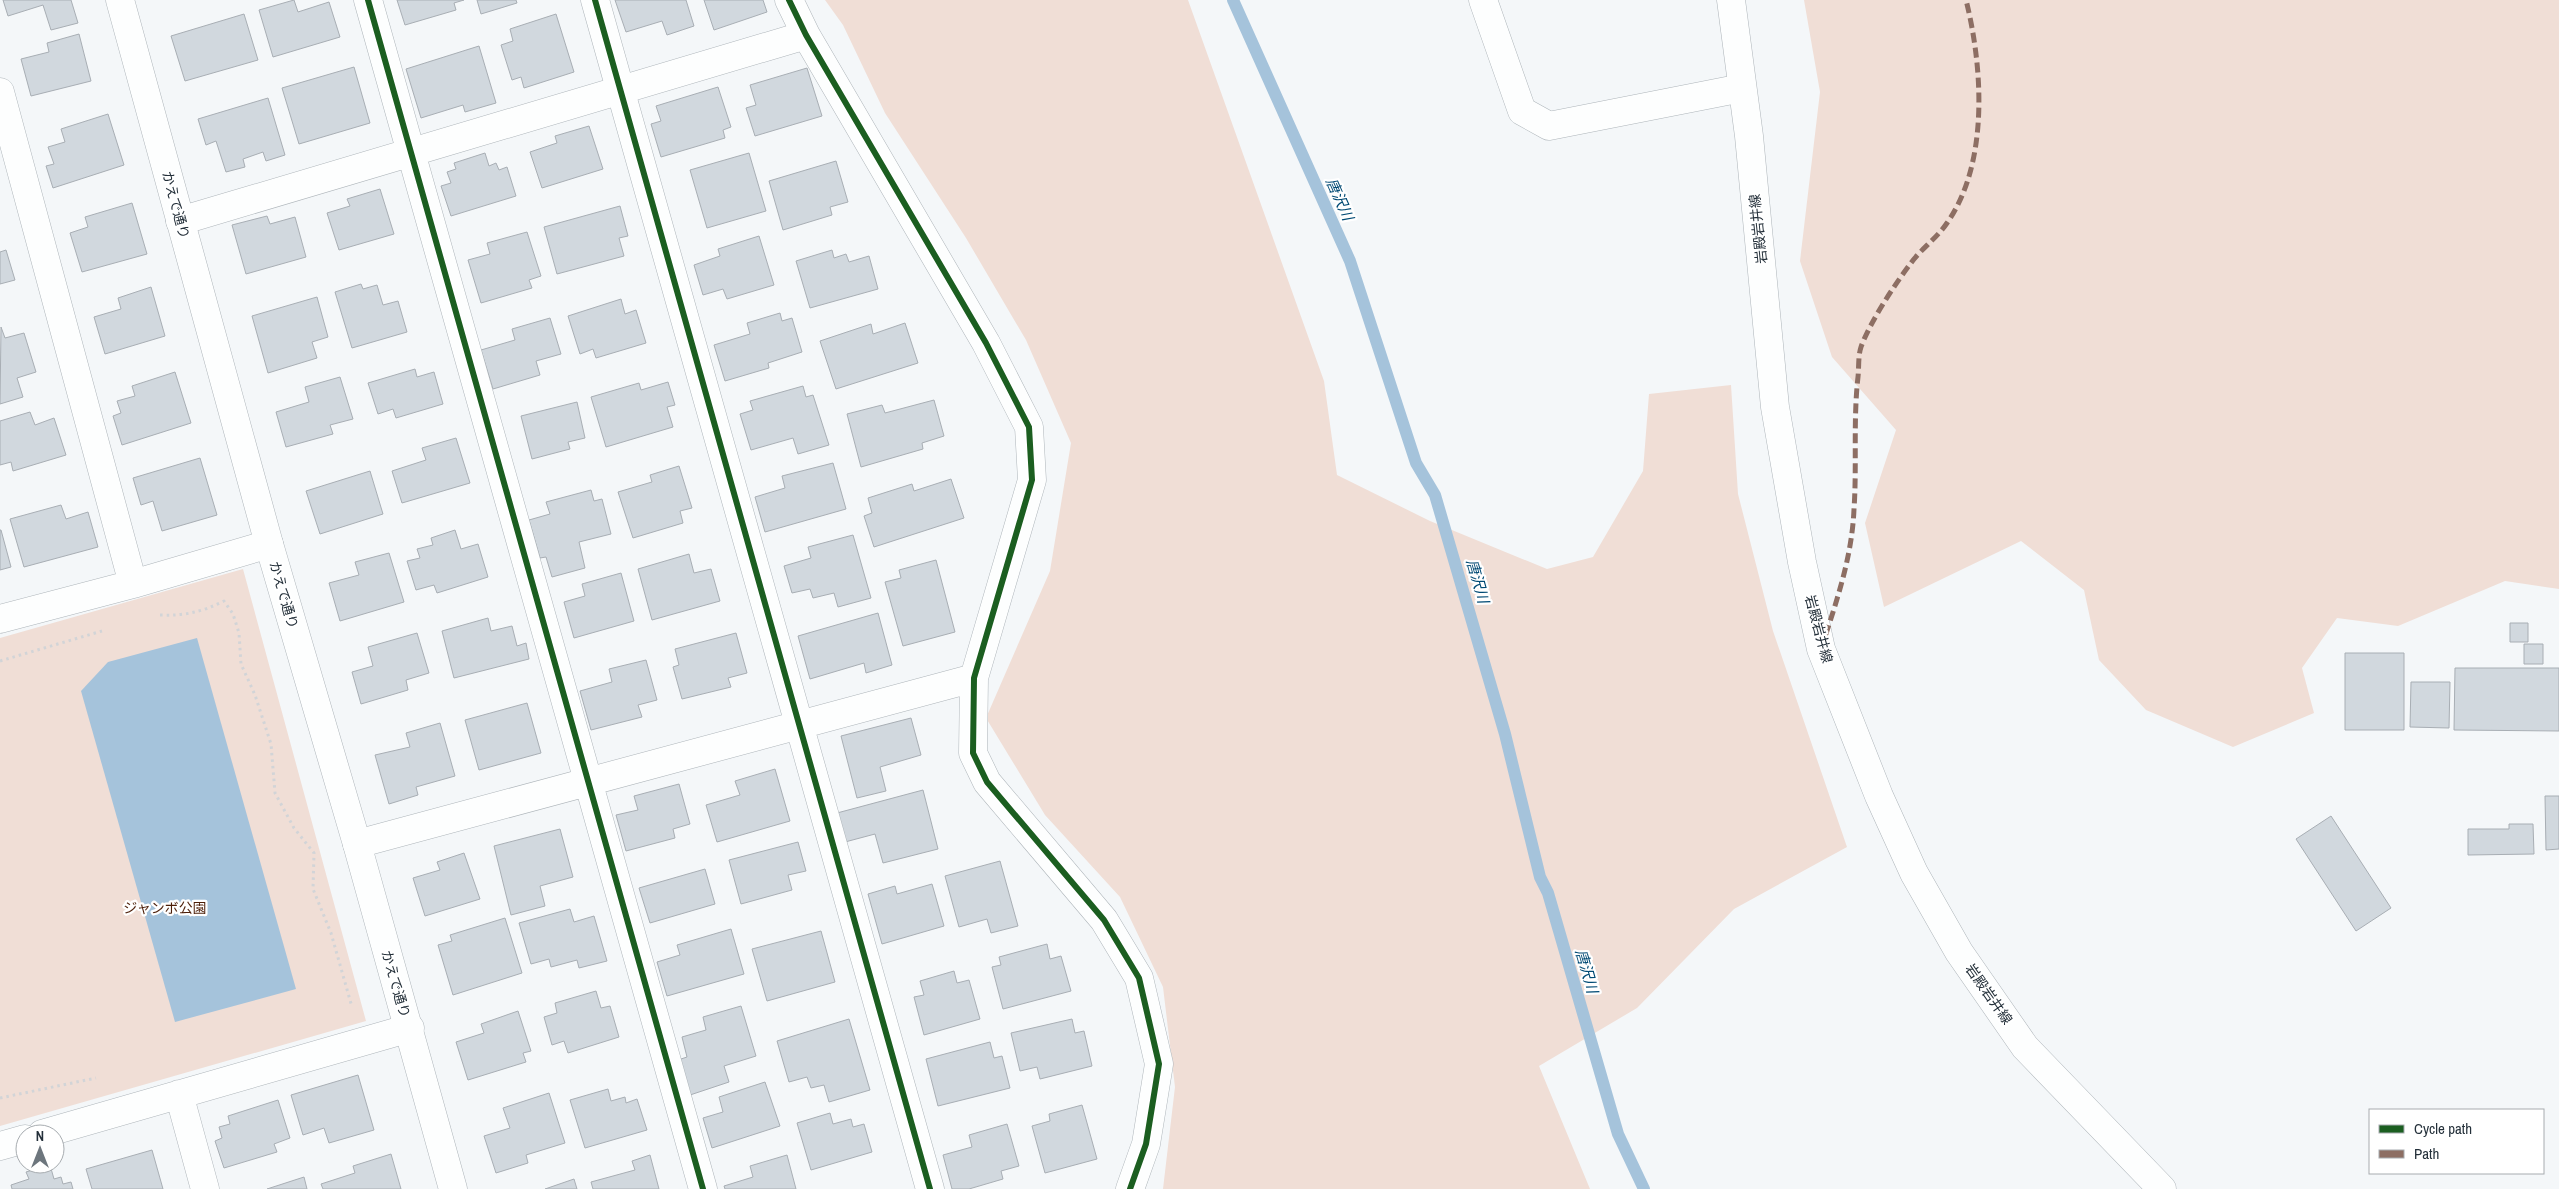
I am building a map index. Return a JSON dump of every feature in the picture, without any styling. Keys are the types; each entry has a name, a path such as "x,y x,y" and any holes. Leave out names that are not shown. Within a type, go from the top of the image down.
{"street":[{"name":"かえで通り","path":"120,0 269,544 358,844 399,997 410,1028 417,1063 452,1189"},
{"path":"368,0 703,1189"},
{"path":"595,0 930,1189"},
{"path":"789,0 806,35 986,343 1029,427 1032,480 974,678 973,753 987,782 1104,920 1139,978 1159,1064 1146,1144 1130,1189"},
{"path":"1483,0 1522,111 1549,126 1742,88"},
{"name":"岩殿岩井線","path":"1731,0 1775,407 1802,562 1821,649 1879,796 1914,873 1959,952 2025,1047 2162,1189"},
{"path":"180,221 806,35"},
{"path":"0,92 133,584"},
{"path":"0,619 133,584 269,544"},
{"path":"358,844 588,780 974,678"},
{"path":"65,1127 410,1028"},
{"path":"179,1094 205,1189"},
{"path":"0,1146 15,1142"}],"path":[{"path":"158,615 181,616 205,610 224,601 233,614 239,634 241,664 255,695 271,744 274,793 294,828 314,853 313,889 331,933 353,1008 346,1013"},
{"path":"0,661 98,634 105,630"}],"green space":[{"path":"825,0 1188,0 1324,381 1337,475 1430,521 1547,569 1593,557 1643,471 1649,394 1731,385 1738,494 1773,631 1847,847 1734,909 1637,1008 1539,1066 1590,1189 1163,1189 1175,1087 1163,987 1120,897 1045,815 986,718 1050,571 1071,443 1026,340 966,238 885,113 843,25"},
{"path":"1804,0 2559,0 2559,589 2505,581 2398,626 2337,618 2302,668 2314,713 2233,747 2146,710 2099,660 2084,590 2021,541 1884,607 1865,523 1896,430 1832,357 1800,261 1820,92"},
{"name":"ジャンボ公園","path":"243,569 366,1021 0,1126 0,638"}],"water":[{"path":"197,638 296,989 175,1022 81,691 108,662"}],"building":[{"path":"3,0 71,0 78,23 51,30 43,5 8,16"},
{"path":"294,0 298,12 329,2 340,37 273,57 259,10"},
{"path":"397,0 464,0 454,3 456,10 405,25"},
{"path":"477,0 516,0 517,3 481,14"},
{"path":"615,0 686,0 694,26 667,35 662,21 626,32"},
{"path":"704,0 763,0 767,12 714,30"},
{"path":"244,14 258,60 185,81 171,36"},
{"path":"556,14 574,72 524,88 521,77 512,80 501,45 513,41 510,29"},
{"path":"79,34 91,81 31,96 21,59 49,52 47,43"},
{"path":"479,46 496,103 465,112 463,105 421,118 406,69"},
{"path":"354,67 370,123 299,144 282,88"},
{"path":"807,68 822,116 755,136 746,108 756,105 750,85"},
{"path":"718,87 731,127 723,130 725,138 661,157 651,124 661,121 656,106"},
{"path":"268,98 285,155 266,161 263,152 243,159 245,167 226,172 216,141 206,145 198,119"},
{"path":"108,114 124,165 53,188 46,166 54,164 48,147 65,142 61,129"},
{"path":"589,126 603,169 542,188 530,152 557,143 555,136"},
{"path":"485,153 489,166 496,163 499,170 507,167 516,196 451,216 441,186 451,183 447,172 456,169 454,163"},
{"path":"749,153 766,211 707,228 690,170"},
{"path":"836,161 848,202 830,207 832,215 783,230 769,181"},
{"path":"380,189 394,234 339,250 327,213 350,206 347,199"},
{"path":"132,203 147,254 82,272 70,233 88,227 85,217"},
{"path":"620,206 628,236 619,238 624,256 557,274 544,227"},
{"path":"267,216 270,224 295,217 306,257 246,274 232,225"},
{"path":"527,232 541,276 529,280 532,288 481,303 468,260 490,254 487,243"},
{"path":"759,236 774,285 727,299 723,289 703,295 694,265 720,256 718,249"},
{"path":"6,250 15,280 0,284 0,252"},
{"path":"832,250 834,258 846,254 849,262 869,256 878,289 810,308 796,261"},
{"path":"361,284 363,289 377,285 383,305 398,301 407,332 352,348 335,292"},
{"path":"151,287 165,336 105,354 94,317 121,309 118,298"},
{"path":"317,297 328,337 312,342 317,358 268,373 252,316"},
{"path":"621,299 625,314 636,310 646,343 596,358 593,349 580,354 568,316"},
{"path":"780,313 782,321 792,318 802,352 768,363 769,368 725,381 714,345 750,334 747,323"},
{"path":"550,318 561,354 536,361 540,375 493,389 481,350 515,340 512,329"},
{"path":"905,323 918,363 836,389 820,341 871,324 873,334"},
{"path":"1,327 5,338 24,333 36,372 17,378 23,397 0,404"},
{"path":"415,369 417,377 434,372 443,404 396,418 393,409 378,414 368,383"},
{"path":"175,372 191,423 122,445 113,416 121,413 117,401 135,396 132,386"},
{"path":"340,377 353,419 330,425 333,434 286,447 276,412 309,402 305,387"},
{"path":"668,382 675,405 667,407 673,427 606,447 591,397 639,383 641,390"},
{"path":"803,386 806,397 813,395 829,445 798,454 793,438 751,450 740,414 753,410 750,401"},
{"path":"934,400 944,436 922,443 923,449 861,467 847,414 882,405 885,413"},
{"path":"577,402 585,438 568,442 570,449 532,459 521,416"},
{"path":"30,412 35,425 54,418 66,455 13,471 11,462 0,465 0,421"},
{"path":"456,438 470,483 402,503 392,471 426,460 422,448"},
{"path":"200,458 217,515 162,531 153,501 141,505 133,478"},
{"path":"833,463 846,509 765,532 755,497 785,488 782,476"},
{"path":"679,466 692,508 680,511 683,523 633,538 618,492 652,482 650,475"},
{"path":"370,471 383,514 320,534 306,491"},
{"path":"951,479 964,518 874,547 864,516 872,513 868,498 912,484 914,491"},
{"path":"591,490 594,501 602,499 611,534 579,542 585,568 552,577 546,557 540,558 529,520 550,514 546,502"},
{"path":"61,505 66,519 88,512 98,547 24,567 10,519"},
{"path":"0,530 11,567 0,570"},
{"path":"455,530 461,549 478,544 488,577 437,593 434,585 416,590 407,561 420,558 417,549 433,545 431,538"},
{"path":"853,535 871,598 838,607 834,593 813,598 810,589 792,593 784,566 811,558 808,547"},
{"path":"389,553 404,602 340,621 329,583 359,575 355,562"},
{"path":"689,554 694,573 711,569 720,601 652,620 638,569"},
{"path":"936,560 955,632 903,646 885,582 901,578 899,570"},
{"path":"621,573 634,621 574,638 564,602 585,596 582,584"},
{"path":"878,613 892,665 866,673 864,663 810,679 798,636"},
{"path":"488,618 491,631 512,626 517,646 526,643 529,659 454,678 442,631"},
{"path":"2510,623 2528,623 2528,642 2510,642"},
{"path":"417,633 429,673 406,680 408,690 361,704 352,672 373,666 368,647"},
{"path":"736,633 747,673 728,678 731,687 682,699 673,667 679,665 675,649"},
{"path":"2524,644 2543,644 2543,664 2524,664"},
{"path":"2345,653 2404,653 2404,730 2345,730"},
{"path":"646,660 657,700 638,705 642,717 591,730 580,691 612,682 609,669"},
{"path":"2455,668 2559,668 2559,731 2454,730"},
{"path":"2411,682 2450,682 2449,728 2410,727"},
{"path":"527,703 541,753 479,770 465,720"},
{"path":"911,718 921,755 880,767 886,791 857,798 841,736"},
{"path":"440,723 455,776 416,787 418,795 389,804 375,755 410,747 406,733"},
{"path":"775,769 790,821 717,842 706,805 740,795 735,781"},
{"path":"679,784 690,824 673,829 675,838 626,851 616,815 638,810 634,796"},
{"path":"923,790 938,849 883,863 875,834 845,842 837,813"},
{"path":"2545,796 2559,796 2559,849 2546,850"},
{"path":"2331,816 2391,908 2356,931 2296,839"},
{"path":"2509,824 2533,824 2534,854 2468,855 2468,829 2509,829"},
{"path":"560,829 573,877 540,886 545,906 511,915 494,846"},
{"path":"798,842 806,871 788,875 792,890 741,904 729,860"},
{"path":"464,853 480,899 425,916 413,878 440,870 437,862"},
{"path":"1000,861 1018,926 991,933 987,919 959,927 945,876"},
{"path":"705,869 715,904 650,923 639,888"},
{"path":"932,884 944,926 882,944 868,894 895,886 897,894"},
{"path":"570,909 574,922 594,916 607,961 579,968 577,960 551,967 549,959 531,964 519,923"},
{"path":"505,918 522,973 453,995 438,945 452,941 450,935"},
{"path":"731,929 744,974 667,996 657,962 680,955 677,945"},
{"path":"821,931 835,982 767,1001 752,949"},
{"path":"1047,944 1050,959 1061,956 1071,991 1003,1009 992,967 1001,965 999,957"},
{"path":"954,971 957,983 969,980 980,1019 924,1035 914,997 924,995 920,981"},
{"path":"596,991 601,1008 610,1006 619,1037 568,1053 564,1041 552,1045 544,1017 557,1013 555,1003"},
{"path":"741,1006 756,1056 724,1066 729,1082 690,1095 678,1060 687,1057 682,1037 706,1030 703,1017"},
{"path":"518,1011 531,1051 523,1053 526,1062 468,1080 456,1042 484,1033 481,1024"},
{"path":"849,1019 870,1090 829,1102 824,1085 811,1088 807,1077 789,1082 777,1041"},
{"path":"1072,1019 1075,1033 1084,1031 1092,1066 1040,1079 1037,1067 1020,1071 1011,1033"},
{"path":"990,1042 994,1058 1002,1056 1010,1088 938,1106 926,1059"},
{"path":"358,1075 374,1130 329,1143 324,1128 303,1135 291,1095"},
{"path":"765,1082 780,1126 712,1148 703,1118 723,1112 719,1097"},
{"path":"608,1089 611,1101 625,1097 626,1103 637,1099 647,1130 585,1148 570,1100"},
{"path":"549,1093 565,1143 526,1155 528,1163 496,1173 484,1136 510,1128 503,1108"},
{"path":"278,1100 290,1138 274,1144 277,1152 224,1168 215,1141 222,1138 219,1127 230,1124 228,1116"},
{"path":"1082,1105 1097,1159 1045,1173 1032,1126 1050,1121 1049,1114"},
{"path":"830,1113 833,1124 851,1119 853,1127 864,1124 872,1152 811,1170 797,1123"},
{"path":"1007,1124 1019,1166 1001,1171 1003,1179 969,1189 952,1189 943,1155 972,1147 969,1135"},
{"path":"152,1150 163,1189 92,1189 86,1169"},
{"path":"391,1154 401,1189 323,1189 321,1184 355,1173 353,1166"},
{"path":"650,1155 659,1189 593,1189 591,1182 635,1170 632,1161"},
{"path":"787,1155 796,1189 725,1189 724,1186 753,1177 750,1166"},
{"path":"27,1174 53,1174 54,1179 61,1177 63,1184 71,1182 73,1189 12,1189 11,1185 29,1179"},
{"path":"304,1177 307,1189 267,1189"},
{"path":"574,1179 577,1189 545,1189"}],"waterway":[{"name":"唐沢川","path":"1233,0 1350,261 1416,463 1435,495 1505,734 1540,877 1548,893 1618,1134 1644,1189"}],"marked path":[{"path":"1821,649 1847,563 1853,527 1856,410 1861,347 1877,315 1898,281 1915,258 1939,234 1947,223 1961,199 1970,172 1976,144 1979,85 1972,27 1966,0"}],"cycle path":[{"path":"368,0 703,1189"},
{"path":"595,0 930,1189"},
{"path":"789,0 806,35 986,343 1029,427 1032,480 974,678 973,753 987,782 1104,920 1139,978 1159,1064 1146,1144 1130,1189"}]}
